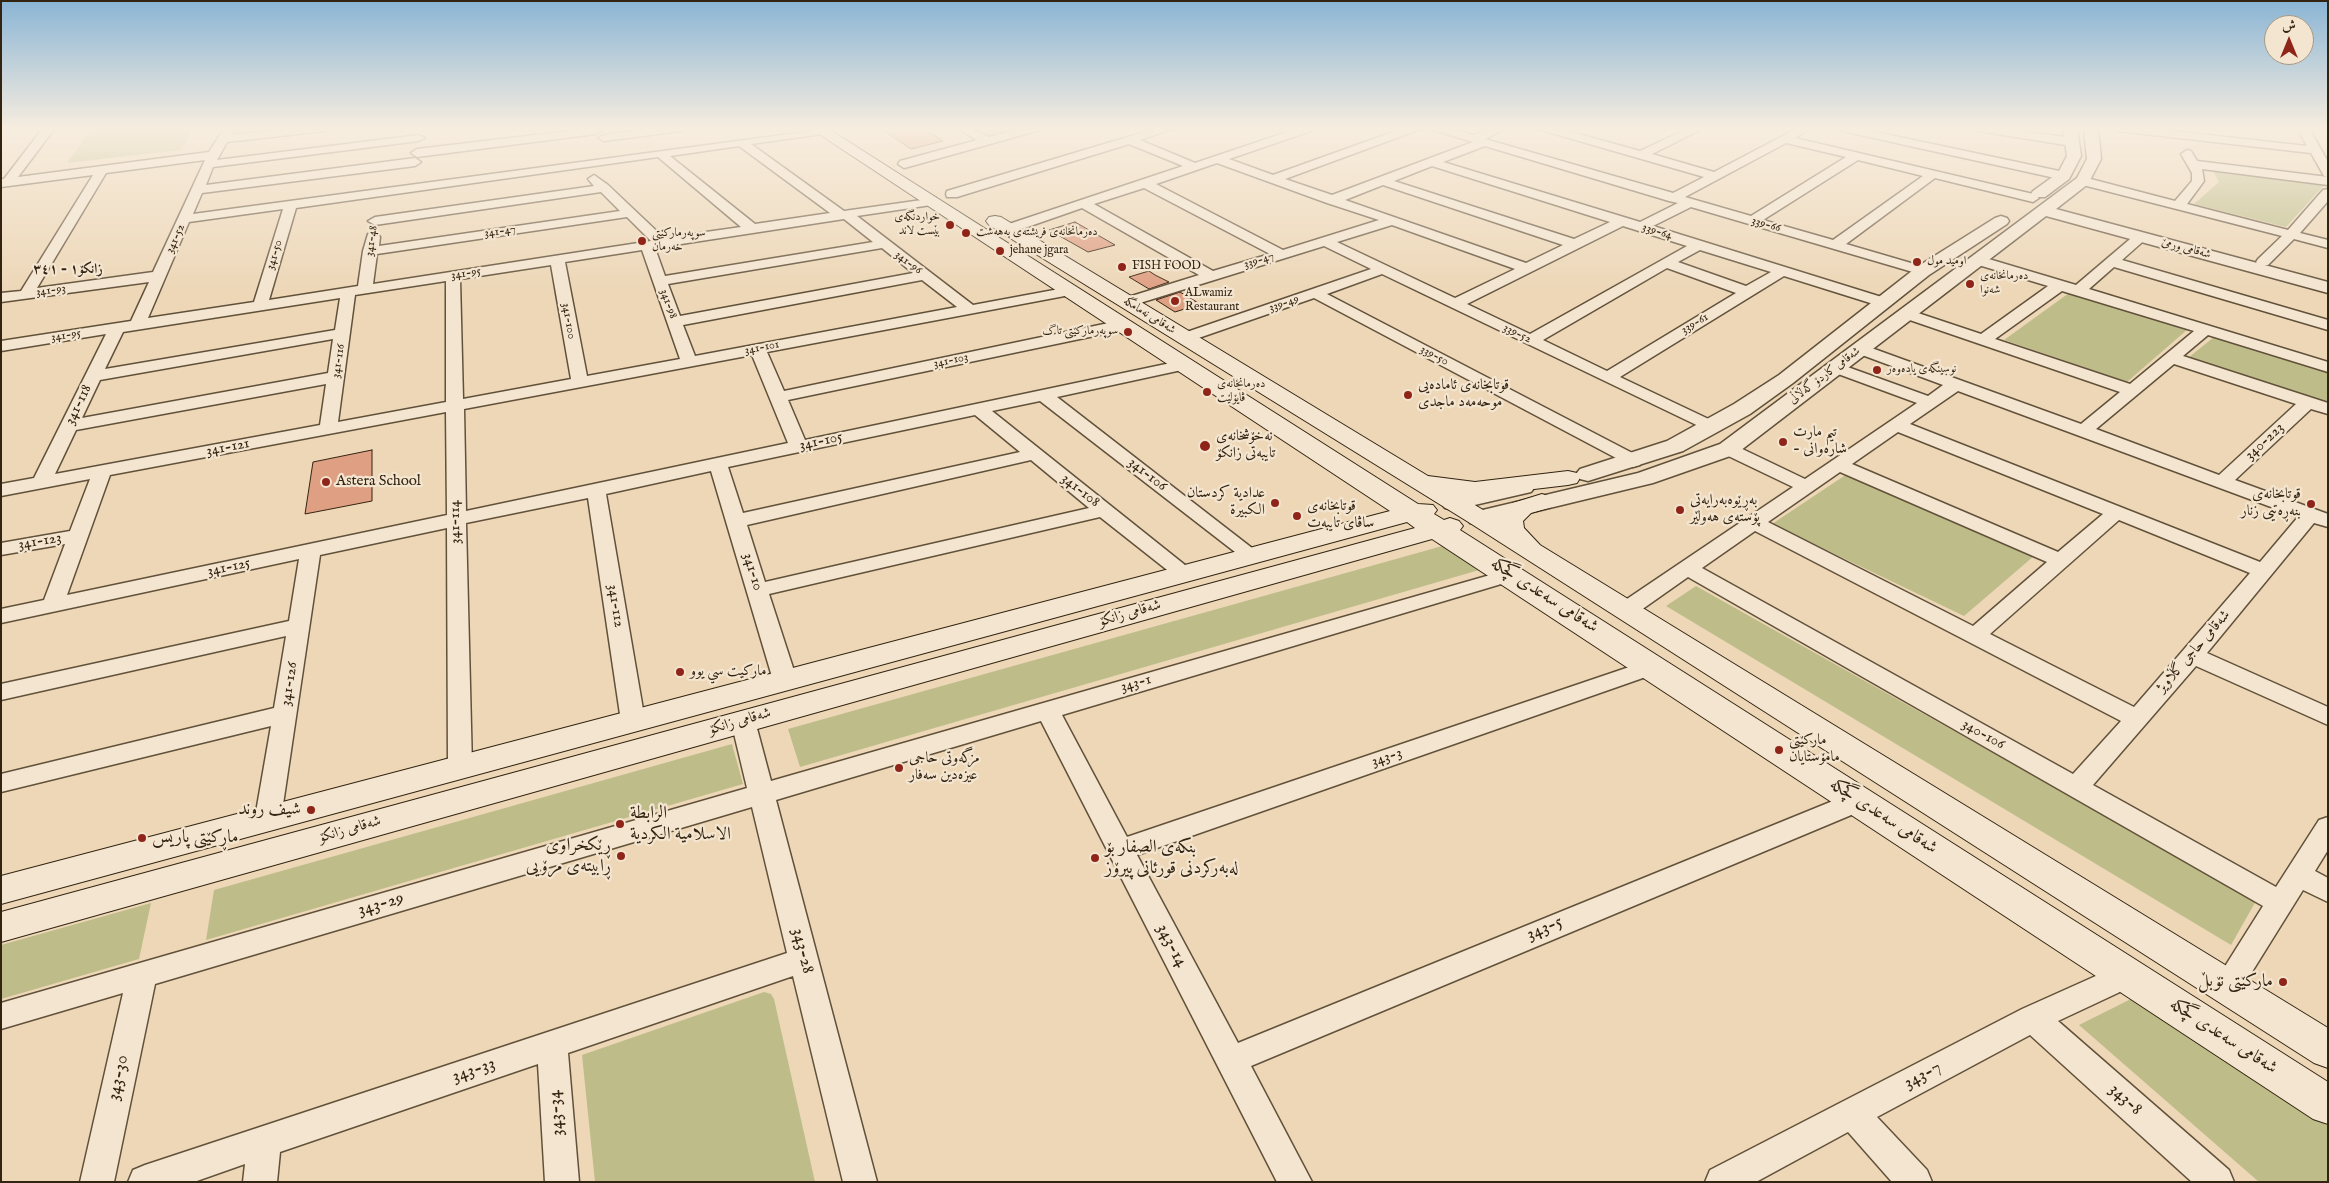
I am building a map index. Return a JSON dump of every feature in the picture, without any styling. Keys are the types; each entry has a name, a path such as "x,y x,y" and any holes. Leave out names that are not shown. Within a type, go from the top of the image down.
{"main road":[{"name":"شەقامی نەمامگە","path":"923,183 968,204"},
{"path":"923,183 935,189"},
{"name":"شەقامی نەمامگە","path":"935,189 1025,262 1291,433 1446,515"},
{"name":"شەقامی نەمامگە","path":"984,214 1388,464 1446,515"},
{"path":"1025,262 1050,254"},
{"path":"1291,433 1323,462 1390,507 1390,514 1384,518 1348,530"},
{"path":"1388,464 1424,481 1460,489 1568,478"},
{"path":"1542,502 1517,511 1511,517 1510,525 1519,538 1553,565"},
{"name":"شەقامی زانکۆ","path":"1,890 1251,555 1348,530 1446,515"},
{"name":"شەقامی زانکۆ","path":"1,926 1330,558 1446,515"},
{"name":"شەقامی سەعدی گچکە","path":"1446,515 1553,565 2328,1050"},
{"name":"شەقامی سەعدی گچکە","path":"1446,515 1503,570 2328,1105"},
{"path":"1330,558 1421,537 1434,537 1452,542 1503,570"},
{"path":"130,891 136,854"}],"street":[{"path":"26,295 94,183"},
{"name":"341-52","path":"137,325 201,183"},
{"path":"198,190 244,183"},
{"path":"185,219 445,183"},
{"path":"599,183 630,213 654,244"},
{"path":"696,183 752,229"},
{"name":"341-96","path":"800,183 970,310"},
{"name":"341-95","path":"1,346 844,215 958,183"},
{"path":"1008,228 1144,183"},
{"path":"1145,183 1281,254"},
{"path":"1285,183 1526,268"},
{"path":"1332,200 1377,183"},
{"path":"1390,183 1575,244"},
{"name":"339-64","path":"1500,183 1883,302"},
{"name":"339-66","path":"1624,183 1923,272"},
{"path":"1674,198 1702,183"},
{"path":"1752,221 1812,183"},
{"path":"1835,246 1920,183"},
{"path":"1966,183 2044,205"},
{"name":"شەقامی کاردۆ گەڵاڵی","path":"1446,515 1542,502 1645,478 1728,449 2001,242 2044,205 2059,183"},
{"name":"شەقامی کاردۆ گەڵاڵی","path":"1446,515 1568,478 1633,461 1675,446 1711,427 1786,380 1923,272 1979,236 2044,205 2079,183"},
{"path":"2091,183 2328,244"},
{"path":"2178,206 2196,183"},
{"path":"375,221 604,188"},
{"name":"341-48","path":"365,290 379,192"},
{"path":"2263,262 2291,235 2328,193"},
{"path":"1641,227 1690,202"},
{"name":"341-50","path":"260,306 290,204"},
{"path":"1084,204 1212,276"},
{"name":"شەقامی ورمێ","path":"2044,205 2141,237 2328,288"},
{"name":"شەقامی ورمێ","path":"2044,205 2328,279"},
{"name":"341-47","path":"370,251 630,213"},
{"name":"339-47","path":"1127,302 1391,221"},
{"path":"1455,304 1622,221"},
{"path":"1979,236 2001,242"},
{"path":"2079,290 2141,237"},
{"name":"339-52","path":"1324,241 1711,427"},
{"name":"341-98","path":"654,244 660,282 689,362"},
{"path":"660,282 883,244"},
{"path":"1531,340 1698,245"},
{"name":"341-100","path":"557,260 580,382"},
{"path":"1977,260 2328,367"},
{"path":"2112,262 2328,325"},
{"path":"1666,263 1748,292"},
{"name":"339-49","path":"1184,338 1384,270"},
{"name":"339-61","path":"1608,377 1782,271"},
{"path":"674,322 924,275"},
{"name":"341-93","path":"1,298 159,276"},
{"name":"341-114","path":"453,276 460,767"},
{"path":"1983,340 2060,285"},
{"name":"341-101","path":"455,406 1070,291"},
{"name":"341-116","path":"328,429 348,292"},
{"name":"339-50","path":"1315,293 1633,461"},
{"path":"1906,314 2132,390"},
{"name":"341-103","path":"779,397 1123,325"},
{"name":"341-118","path":"42,482 117,328"},
{"path":"2083,431 2206,329"},
{"path":"94,376 343,333"},
{"path":"758,349 799,447"},
{"path":"1860,349 2319,518"},
{"path":"2172,358 2328,408"},
{"name":"341-105","path":"456,520 1185,365"},
{"path":"1836,368 1930,402"},
{"path":"70,426 336,377"},
{"path":"1626,610 1955,385"},
{"name":"341-106","path":"1043,395 1251,555"},
{"name":"340-223","path":"2222,482 2308,402"},
{"name":"341-121","path":"1,490 455,406"},
{"name":"341-108","path":"978,409 1183,573"},
{"path":"1897,425 2262,570"},
{"path":"1728,449 1807,487"},
{"path":"736,521 1034,454"},
{"name":"341-10","path":"718,464 785,680"},
{"path":"1838,465 2061,561"},
{"path":"53,605 102,471"},
{"name":"341-112","path":"596,490 633,721"},
{"path":"757,590 1104,510"},
{"path":"1974,636 2116,512"},
{"name":"شەقامی حاجی گڵاویژ","path":"2076,788 2193,655 2262,570 2319,518"},
{"name":"341-125","path":"1,616 456,520"},
{"path":"1754,523 2136,718"},
{"name":"341-123","path":"1,549 78,536"},
{"name":"341-126","path":"268,818 311,550"},
{"name":"340-106","path":"1687,568 2279,902"},
{"name":"343-1","path":"762,793 1047,710 1503,570"},
{"path":"1,692 299,626"},
{"path":"2193,655 2328,717"},
{"name":"343-3","path":"1121,850 1652,667"},
{"name":"343-14","path":"1047,710 1295,1182"},
{"path":"1,783 285,714"},
{"name":"343-28","path":"744,721 860,1182"},
{"name":"343-29","path":"1,1016 762,793"},
{"name":"343-5","path":"1231,1060 1859,801"},
{"path":"2227,986 2328,827"},
{"path":"2297,874 2328,891"},
{"name":"343-33","path":"145,1182 804,960"},
{"name":"343-7","path":"1722,1182 2033,1018 2127,974"},
{"name":"343-30","path":"97,1182 142,975"},
{"name":"343-8","path":"2033,1018 2217,1182"},
{"name":"343-34","path":"552,1044 562,1182"},
{"path":"1853,1114 1915,1182"},
{"path":"260,1182 265,1141"}],"shaded area":[{"path":"2218,183 2326,183 2286,227 2194,204"},
{"path":"2069,293 2188,329 2127,382 2004,340"},
{"path":"2214,337 2328,371 2328,403 2188,358"},
{"path":"1847,474 2034,556 1964,616 1772,524"},
{"path":"1453,543 1486,568 800,767 788,729"},
{"path":"1696,586 2256,901 2231,945 1666,606"},
{"path":"732,744 743,784 206,940 214,890"},
{"path":"151,903 139,959 1,999 1,945"},
{"path":"764,992 771,994 774,999 815,1182 595,1182 582,1055"},
{"path":"2131,999 2136,1000 2328,1126 2328,1182 2259,1182 2079,1025"}],"building":[{"path":"1075,222 1115,245 1088,252 1049,230"},
{"path":"1149,271 1169,282 1149,289 1129,277"},
{"name":"ALwamiz Restaurant","path":"1180,292 1200,304 1175,312 1156,300"},
{"name":"Astera School","path":"372,450 372,501 305,514 313,462"}],"place":[{"name":"خواردنگەی بێست لاند","path":"950,225"},
{"name":"دەرمانخانەی فریشتەی بەهەشت","path":"966,233"},
{"name":"سوپەرمارکێتی خەرمان","path":"642,241"},
{"name":"jehane jgara","path":"1000,251"},
{"name":"اوميد مول","path":"1917,262"},
{"name":"FISH FOOD","path":"1122,267"},
{"name":"دەرمانخانەی شەنوا","path":"1970,284"},
{"name":"ALwamiz Restaurant","path":"1175,301"},
{"name":"سوپەرمارکێتی تاگ","path":"1128,332"},
{"name":"نوسینگەی یادەوەر","path":"1877,370"},
{"name":"دەرمانخانەی ڤایۆلێت","path":"1207,392"},
{"name":"قوتابخانەی ئامادەیی موحەمەد ماجدی","path":"1408,395"},
{"name":"تیم مارت - شارەوانی","path":"1783,442"},
{"name":"نەخۆشخانەی تایبەتی زانکۆ","path":"1205,446"},
{"name":"Astera School","path":"326,482"},
{"name":"عدادية كردستان الكبيرة","path":"1275,503"},
{"name":"قوتابخانەی بنەڕەتیی زنار","path":"2311,504"},
{"name":"بەڕێوەبەرایەتی پۆستەی هەولێر","path":"1680,510"},
{"name":"قوتابخانەی ساڤای تایبەت","path":"1297,516"},
{"name":"ماركيت سي يوو","path":"680,672"},
{"name":"مارکێتی مامۆستایان","path":"1779,750"},
{"name":"مزگەوتی حاجی عیزەدین سەفار","path":"899,768"},
{"name":"شیف روند","path":"311,810"},
{"name":"الرابطة الاسلامية الكردية","path":"620,824"},
{"name":"ماڕکێتی پاریس","path":"142,838"},
{"name":"ڕێکخراوی ڕابیتەی مرۆیی","path":"621,856"},
{"name":"بنکەی الصفار بۆ لەبەرکردنی قورئانی پیرۆز","path":"1095,858"},
{"name":"مارکێتی نۆبڵ","path":"2283,982"}],"district":[{"name":"زانکۆ١ - ٣٤١","path":"68,270"}]}
